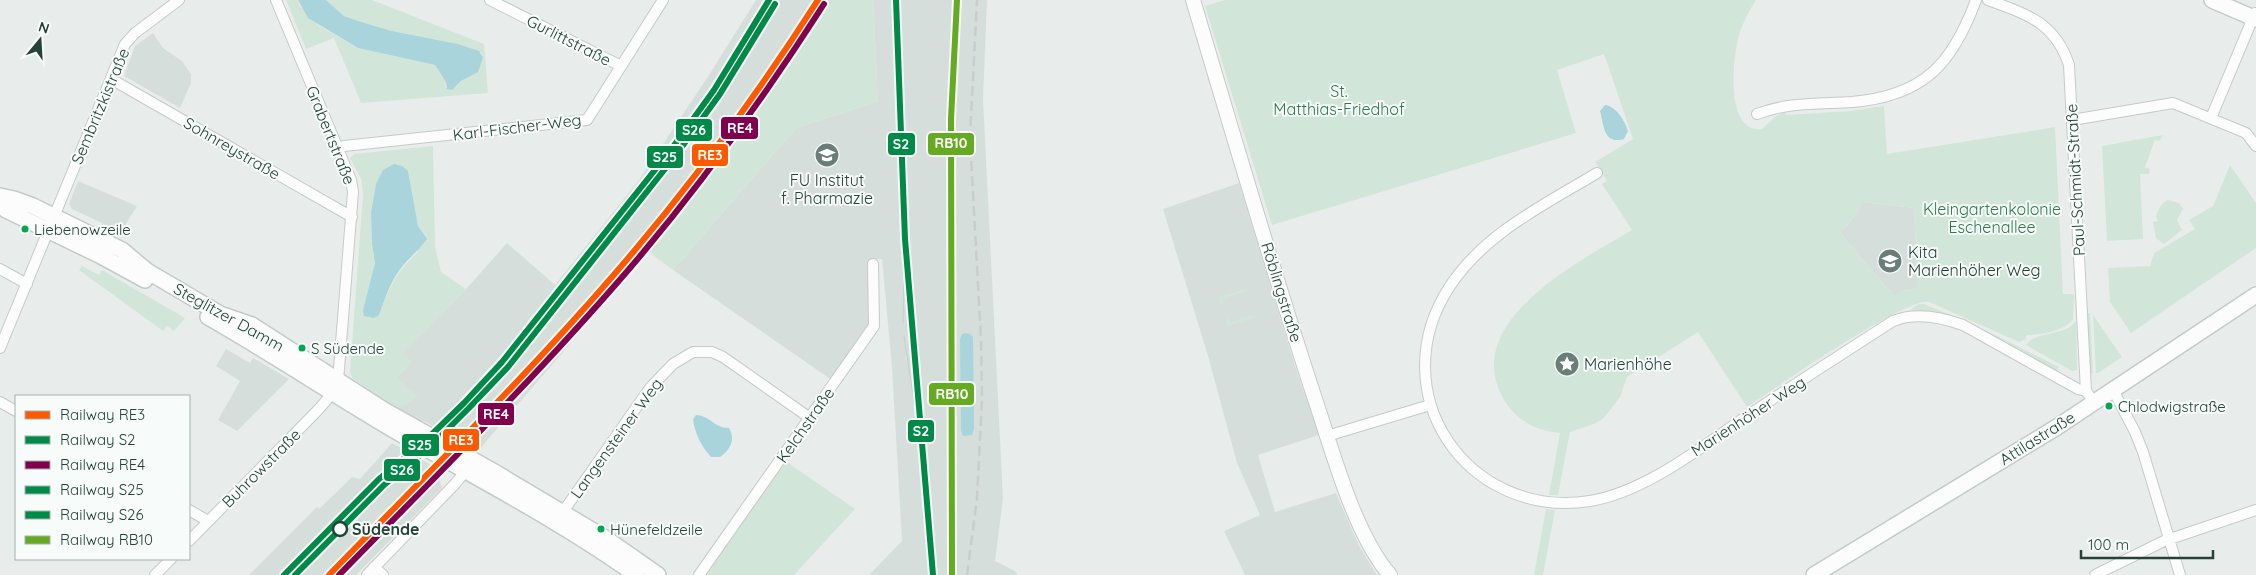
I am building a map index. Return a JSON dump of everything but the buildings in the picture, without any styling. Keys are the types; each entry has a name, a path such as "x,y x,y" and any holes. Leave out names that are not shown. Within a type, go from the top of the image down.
{"main road":[{"path":"2212,0 2255,16"},
{"name":"Steglitzer Damm","path":"0,198 14,199 54,216 122,250 137,265 220,314 252,325 335,387"},
{"name":"Steglitzer Damm","path":"0,198 6,210 156,286 468,464 559,518 636,575"},
{"name":"Attilastraße","path":"1814,575 2057,427 2090,396 2113,390 2256,295"},
{"name":"Steglitzer Damm","path":"559,518 605,538 658,575"}],"street":[{"name":"Sembritzkistraße","path":"48,231 129,38 179,0"},
{"name":"Grabertstraße","path":"276,0 351,180 353,192 335,387"},
{"name":"Gurlittstraße","path":"490,0 621,66"},
{"name":"Karl-Fischer-Weg","path":"337,148 582,122 590,116 663,0"},
{"name":"Röblingstraße","path":"1193,0 1294,334 1327,436 1345,487 1369,544 1390,575"},
{"path":"1757,114 1785,105 1879,98 1912,88 1932,73 1950,53 1963,33 1976,0"},
{"name":"Paul-Schmidt-Straße","path":"1988,0 2030,17 2057,38 2069,64 2090,396"},
{"path":"2211,118 2255,16"},
{"name":"Sohnreystraße","path":"111,80 352,217"},
{"path":"2072,120 2169,103 2177,104 2246,133 2256,146"},
{"name":"Marienhöher Weg","path":"1597,173 1498,234 1477,253 1458,275 1440,302 1428,334 1425,368 1430,405 1443,435 1454,450 1484,479 1507,492 1529,499 1553,502 1576,502 1619,494 1650,479 1887,325 1905,316 1944,320 1963,325 2090,396"},
{"path":"0,348 48,231"},
{"name":"Kelchstraße","path":"699,575 874,326 872,264"},
{"path":"0,268 27,284"},
{"name":"Langensteiner Weg","path":"559,518 650,388 673,364 693,352 712,352 723,357 810,418"},
{"name":"Buhrowstraße","path":"190,540 335,387"},
{"path":"2113,390 2135,432 2143,452 2180,575"},
{"path":"0,402 15,410"},
{"path":"1327,436 1430,405"},
{"path":"383,575 370,571 468,464"},
{"path":"2095,575 2169,539 2256,510"},
{"path":"190,511 208,522"},
{"path":"155,575 170,560"}],"shaded area":[{"path":"756,0 835,0 823,12 777,85 649,252 478,451 426,422 414,418 368,389 466,289 507,243 555,285 639,180"},
{"path":"873,0 987,0 983,99 1003,499 995,561 1015,571 1018,575 869,575 902,541 892,367 882,259 871,260 871,320 861,354 839,385 673,270 796,128 878,101"},
{"path":"153,33 163,48 182,61 191,74 191,83 180,108 124,76 135,46"},
{"path":"78,181 137,206 121,232 72,209 69,204"},
{"path":"1239,183 1295,366 1319,435 1258,455 1275,512 1336,493 1359,546 1377,575 1245,575 1224,531 1260,515 1237,463 1208,356 1163,209"},
{"name":"Kita Marienhöher Weg","path":"1862,202 1914,208 1918,288 1903,291 1894,296 1840,233 1856,215"},
{"path":"226,349 250,363 253,358 289,379 237,431 218,420 240,381 216,366"},
{"path":"392,443 435,467 442,488 356,575 249,575 317,507 319,509 352,477 360,479"}],"green space":[{"path":"286,0 298,0 300,6 318,25 358,48 435,65 446,82 445,88 457,86 461,81 476,73 483,57 482,53 458,44 392,31 358,21 344,16 326,0 372,0 484,44 488,93 361,103 334,38 306,49"},
{"path":"835,0 873,0 878,101 796,128 673,270 649,252 777,85 823,12"},
{"path":"1225,0 1756,0 1746,17 1739,35 1734,75 1736,107 1742,119 1750,127 1762,129 1775,117 1785,112 1786,115 1850,111 1884,106 1887,154 2055,127 2063,294 2074,294 2073,319 2064,327 2045,333 2026,335 2026,339 2019,342 1929,302 1915,305 1868,328 1747,407 1698,332 1627,377 1620,397 1604,418 1594,424 1570,432 1558,495 1549,495 1560,433 1542,430 1519,417 1502,396 1494,368 1498,342 1512,318 1533,296 1585,258 1632,230 1602,184 1607,181 1595,162 1633,139 1604,54 1557,70 1576,133 1272,225 1205,6","holes":["1862,202 1914,208 1917,288 1903,291 1894,296 1840,233 1856,215"]},
{"path":"2163,135 2160,141 2155,140 2145,167 2150,169 2149,174 2140,174 2143,239 2107,241 2102,146"},
{"path":"433,146 435,247 441,272 466,289 403,354 412,362 397,378 418,397 398,409 352,378 350,372 363,194 361,179 350,158 354,154","holes":["408,171 418,227 417,253 393,281 379,315 363,310 375,263 371,213"]},
{"path":"2230,165 2256,203 2256,248 2131,333 2110,302 2108,268 2150,266 2154,253 2195,229 2189,220 2213,206"},
{"path":"2168,200 2179,203 2183,209 2177,220 2182,230 2164,244 2156,238 2153,222 2158,221 2156,216 2158,211"},
{"path":"82,266 99,275 102,270 185,318 174,331 167,326 163,331 79,270"},
{"path":"1246,289 1247,291 1223,298 1224,305 1220,303 1219,297"},
{"path":"1919,304 1924,304 1958,318 1958,320 1910,310"},
{"path":"2085,313 2090,313 2093,373 2089,373"},
{"path":"1255,315 1255,317 1227,326 1227,316 1230,322"},
{"path":"2093,315 2122,357 2098,373 2096,373"},
{"path":"2076,321 2077,370 2072,371 2026,345 2036,337 2065,329"},
{"path":"1985,330 2059,367 2056,373 1984,333"},
{"path":"784,460 855,509 794,575 704,575"},
{"path":"1546,509 1555,510 1543,575 1534,575"}],"water":[{"path":"298,0 326,0 344,16 358,21 392,31 458,44 479,51 483,57 478,72 461,81 452,90 447,89 446,82 435,65 358,48 308,18"},
{"path":"1605,105 1613,108 1625,123 1628,131 1624,139 1617,140 1608,136 1600,111"},
{"path":"394,164 402,166 408,171 418,226 427,239 397,273 379,315 374,318 364,316 363,310 375,263 371,213 376,184 383,170"},
{"path":"965,333 973,337 974,429 972,435 963,436 961,430 960,339 962,334"},
{"path":"696,415 729,428 732,441 727,451 720,457 711,457 701,444 693,419"}],"tram line":[{"path":"903,323 905,239"},
{"path":"904,336 923,459"}],"railway":[{"path":"967,575 977,498 982,399 981,340 970,138 977,0"}],"rail line":[{"name":"S25","path":"284,575 379,479 425,441 464,403 502,362 670,151 714,90 769,0"},
{"name":"RE3","path":"329,575 553,343 624,263 726,135 818,0"},
{"name":"S2","path":"896,0 905,239 933,575"},
{"name":"RB10","path":"952,575 951,119 957,0"},
{"name":"S26","path":"295,575 384,485 430,447 508,367 676,155 720,94 775,4"},
{"name":"RE4","path":"339,575 524,386 630,268 682,205 731,139 779,72 824,4"}],"place":[{"name":"FU Institut f. Pharmazie","path":"827,155"},
{"name":"Liebenowzeile","path":"25,229"},
{"name":"Kita Marienhöher Weg","path":"1890,261"},
{"name":"S Südende","path":"302,348"},
{"name":"Marienhöhe","path":"1567,364"},
{"name":"Chlodwigstraße","path":"2109,406"},
{"name":"Südende","path":"340,529"},
{"name":"Hünefeldzeile","path":"601,529"}],"park label":[{"name":"St. Matthias-Friedhof","path":"1339,100"},
{"name":"Kleingartenkolonie Eschenallee","path":"1992,218"}]}
